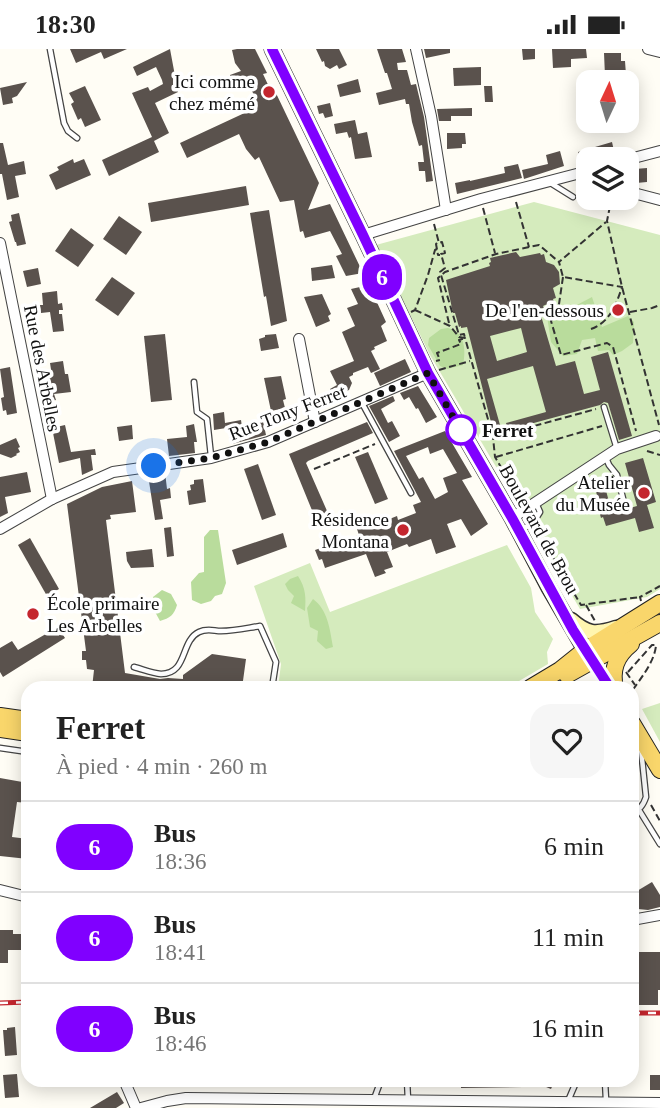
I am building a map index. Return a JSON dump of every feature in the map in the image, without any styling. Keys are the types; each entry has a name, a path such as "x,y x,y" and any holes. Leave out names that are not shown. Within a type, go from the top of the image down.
{"main road":[{"name":"Boulevard de Brou","path":"272,49 428,373 563,612 607,681"},
{"path":"554,681 624,626 660,603"},
{"path":"563,612 585,631 598,632 624,626"},
{"path":"542,681 589,655 653,636"},
{"path":"612,681 616,661 625,649 653,636"},
{"path":"0,716 21,719"},
{"path":"0,729 21,732"},
{"path":"640,738 660,770"}],"street":[{"path":"416,49 441,177 438,191 446,210"},
{"path":"648,49 660,52"},
{"path":"639,157 660,151"},
{"path":"363,235 481,199 576,177"},
{"path":"639,194 660,200"},
{"name":"Rue des Arbelles","path":"0,243 52,499"},
{"path":"299,339 314,422"},
{"name":"Rue Tony Ferret","path":"0,529 52,499 113,472 211,458 268,442 428,373"},
{"path":"516,525 526,510 617,449 639,442 658,431"},
{"path":"0,890 21,895"},
{"path":"639,919 660,915"},
{"path":"127,1087 136,1108"},
{"path":"141,1108 186,1098 257,1103 373,1100 394,1104 408,1100 660,1103"}],"lane":[{"path":"50,49 64,123 68,131 77,138"},
{"path":"548,182 573,197"},
{"path":"194,382 197,412 207,419 211,458"},
{"path":"362,403 411,493"},
{"path":"604,407 617,449"},
{"path":"605,457 617,475 625,506"},
{"path":"516,525 533,523 540,512 536,503"},
{"path":"134,667 161,674 173,671 179,666 191,637 197,633 206,630 260,627 276,662 273,681"},
{"path":"640,738 646,797 639,810 660,844"},
{"path":"0,748 21,751"},
{"path":"373,1100 378,1087"},
{"path":"407,1087 408,1100"},
{"path":"568,1101 575,1087"},
{"path":"605,1087 606,1102"}],"path":[{"path":"513,192 529,248"},
{"path":"481,199 496,254"},
{"path":"609,210 607,221 658,431"},
{"path":"432,214 439,243 436,244 438,255 442,254"},
{"path":"559,262 607,221"},
{"path":"439,243 442,242 445,253 442,254 445,268 438,278 450,326 458,337 465,338"},
{"path":"441,275 496,254 539,245 559,262 563,277 559,305 551,321 561,355 607,343 613,347 639,442 647,451 660,455"},
{"path":"401,316 415,310 437,249"},
{"path":"441,275 459,335 464,334 472,360 493,437 495,457 526,510"},
{"path":"563,277 622,287"},
{"path":"591,330 608,319 622,287"},
{"path":"629,313 660,305"},
{"path":"415,310 450,326"},
{"path":"432,354 436,362 440,360 437,353 461,344 459,340 465,338"},
{"path":"428,373 472,360"},
{"path":"493,437 604,407"},
{"path":"495,457 609,424"},
{"path":"314,469 382,441"},
{"path":"533,523 581,605 640,597 660,586"},
{"path":"640,597 641,602"},
{"path":"586,604 597,624"},
{"path":"632,681 626,672 653,636"},
{"path":"638,681 656,650 653,636"}],"green space":[{"path":"534,202 660,235 660,589 647,597 580,609 430,355 376,245"},
{"path":"592,297 602,327 628,316 634,322 633,343 613,355 609,350 598,351 595,338 582,340 577,354 563,356 551,342 546,310 573,307"},
{"path":"448,328 458,333 463,342 464,353 463,365 447,369 440,366 428,345 429,338 441,329"},
{"path":"210,530 218,530 226,583 222,594 201,604 192,600 191,582 199,573 204,572 204,537"},
{"path":"507,545 531,588 535,612 553,639 547,652 548,664 519,681 279,681 281,664 254,586 310,563 330,612"},
{"path":"298,576 305,593 305,611 291,603 294,596 285,584"},
{"path":"162,590 171,594 177,605 171,616 160,621 154,610 153,597"},
{"path":"313,599 325,615 333,647 326,649 317,641 318,631 310,627 307,608"},
{"path":"660,703 660,742 642,709"}],"building":[{"path":"70,49 127,49 104,59 101,52 76,63"},
{"path":"170,49 178,92 155,103 169,133 154,141 159,152 109,176 102,160 152,137 132,93 148,87 150,91 163,84 162,80 156,67 137,76 133,67"},
{"path":"255,49 267,73 263,74 270,89 273,87 319,183 308,210 330,204 363,273 346,276 336,256 342,254 330,231 305,238 303,231 300,232 294,200 280,202 259,157 255,160 239,134 187,158 180,143 251,110 248,103 256,99 249,85 230,88 230,75 241,71 235,63 232,50"},
{"path":"316,49 339,49 347,65 339,69 337,65 330,69 322,62"},
{"path":"377,49 402,49 406,62 397,63 398,70 407,70 411,85 416,84 424,117 433,181 426,182 425,171 419,171 418,162 424,162 422,145 419,146 409,104 406,104 405,99 379,105 376,93 392,89"},
{"path":"424,49 450,49 450,53 426,58"},
{"path":"522,49 535,49 535,59 523,60"},
{"path":"552,49 586,49 587,58 571,59 571,67 553,68"},
{"path":"604,53 621,53 621,61 625,61 626,70 605,70"},
{"path":"481,67 481,85 454,86 453,68"},
{"path":"358,79 361,92 340,97 337,85"},
{"path":"27,82 17,96 12,98 13,103 3,105 0,88"},
{"path":"85,86 101,120 85,127 81,118 78,120 69,93"},
{"path":"484,86 492,86 493,102 485,102"},
{"path":"330,103 333,116 325,118 323,113 319,114 317,106"},
{"path":"472,108 472,116 451,116 451,121 439,121 437,109"},
{"path":"355,120 358,134 367,132 372,157 355,159 351,137 349,138 347,132 336,134 334,124"},
{"path":"447,133 465,133 466,144 462,144 462,148 447,149"},
{"path":"612,142 613,147 595,147"},
{"path":"0,143 3,143 8,165 24,161 26,174 15,176 19,197 7,200 0,174"},
{"path":"560,151 564,166 524,179 522,170 548,164 546,155"},
{"path":"73,159 74,163 84,159 91,175 56,190 49,175 59,170 57,167"},
{"path":"518,164 522,178 457,194 455,183 505,173 504,167"},
{"path":"647,168 647,182 639,183 639,169"},
{"path":"246,186 249,205 151,222 148,203"},
{"path":"269,210 287,321 271,326 250,213"},
{"path":"19,213 26,244 17,246 9,222 12,221 11,215"},
{"path":"119,216 142,232 126,255 103,239"},
{"path":"71,228 94,245 78,267 55,251"},
{"path":"516,252 520,257 540,253 544,254 546,262 554,265 559,272 560,284 553,288 556,298 553,299 554,302 539,309 556,366 575,361 584,394 600,390 591,357 608,352 632,436 619,440 608,403 604,402 508,430 506,423 546,412 533,366 487,379 502,432 494,434 467,327 459,327 446,280 490,266 490,258","holes":["521,328 527,352 497,361 490,336"]},
{"path":"332,265 335,278 312,281 311,268"},
{"path":"38,268 41,284 27,287 23,271"},
{"path":"112,277 135,293 118,316 95,300"},
{"path":"369,285 386,322 381,326 387,341 371,351 380,369 371,373 368,367 353,373 349,377 352,383 349,390 333,396 330,389 337,385 330,371 354,361 342,332 355,326 347,308 358,304 351,289"},
{"path":"57,291 58,304 62,303 63,310 59,310 59,314 62,314 64,331 53,332 50,312 41,313 40,305 43,305 42,293"},
{"path":"322,294 331,314 328,316 330,321 316,327 304,297"},
{"path":"165,334 172,400 151,402 144,336"},
{"path":"276,334 279,348 261,351 259,339 265,335"},
{"path":"405,359 411,372 380,386 374,373"},
{"path":"63,361 71,392 54,394 56,400 44,403 39,378 52,376 50,363"},
{"path":"10,367 17,413 7,415 6,410 3,411 1,398 4,397 0,369"},
{"path":"281,376 286,399 283,400 285,408 271,411 264,378"},
{"path":"418,386 437,417 426,423 409,397 404,400 400,393"},
{"path":"393,396 395,401 381,409 388,423 392,421 400,436 389,442 369,406"},
{"path":"224,412 225,423 241,420 242,427 263,421 266,435 232,444 225,424 226,428 214,430 213,414"},
{"path":"367,422 373,433 306,463 331,520 318,525 289,454"},
{"path":"194,424 197,442 194,442 195,453 169,456 167,439 187,437 186,426"},
{"path":"65,425 71,452 95,449 96,455 91,455 93,470 82,475 80,458 59,463 52,428"},
{"path":"132,425 133,439 119,441 117,427"},
{"name":"Résidence Montana","path":"445,431 472,477 462,480 488,524 471,536 461,519 447,524 456,547 436,554 431,539 387,552 393,567 375,577 366,554 325,568 315,550 359,535 356,526 375,519 377,524 397,516 398,520 416,513 413,505 421,502 394,451","holes":["428,447 430,454 443,449 457,473 443,478 448,492 435,499 423,477 419,479 406,456"]},
{"path":"16,438 20,447 17,455 11,458 0,454 0,445"},
{"path":"368,452 388,499 375,504 355,457"},
{"name":"Atelier du Musée","path":"643,458 656,502 647,505 654,528 639,532 635,518 606,526 603,517 601,518 595,488 604,483 612,513 637,506 625,463"},
{"path":"258,464 276,515 262,520 244,469"},
{"path":"27,472 31,492 5,497 8,513 0,517 0,477"},
{"path":"165,472 171,498 160,500 163,519 155,520 148,475"},
{"path":"203,479 206,502 189,505 187,491 191,490 190,485 194,484 194,480"},
{"path":"132,481 136,512 110,515 111,519 106,520 125,673 160,679 183,679 183,675 212,654 246,659 243,681 93,681 94,670 87,669 86,660 82,660 82,651 86,651 67,504 102,487"},
{"path":"171,527 174,556 167,557 164,528"},
{"path":"283,533 287,547 237,565 232,550"},
{"path":"30,538 59,589 47,596 18,545"},
{"path":"152,549 154,567 131,568 126,552"},
{"path":"58,627 65,638 3,677 0,672 0,648 12,641 18,650"},
{"path":"0,778 21,782 21,802 17,802 12,837 21,838 21,858 0,856"},
{"path":"652,882 660,895 660,907 639,909 639,890"},
{"path":"0,930 13,930 13,934 21,934 21,950 8,950 8,963 0,963"},
{"path":"639,952 660,952 658,1005 639,1005"},
{"path":"15,1027 17,1055 5,1056 3,1030"},
{"path":"17,1074 19,1097 5,1098 3,1075"},
{"path":"650,1075 660,1075 660,1090 650,1090"},
{"path":"461,1087 523,1087 461,1088"},
{"path":"117,1092 124,1103 116,1108 90,1108"}],"railway":[{"path":"0,1003 21,1002"},
{"path":"639,1013 660,1013"}],"bus line":[{"name":"6","path":"272,49 428,373 573,630 606,681"}],"place":[{"name":"Ici comme chez mémé","path":"269,92"},
{"name":"De l'en-dessous","path":"618,310"},
{"name":"Ferret","path":"461,430"},
{"name":"Atelier du Musée","path":"644,493"},
{"name":"Résidence Montana","path":"403,530"},
{"name":"École primaire Les Arbelles","path":"33,614"}],"route":[{"path":"154,466 211,458 268,442 428,373 465,438 461,430"}]}
